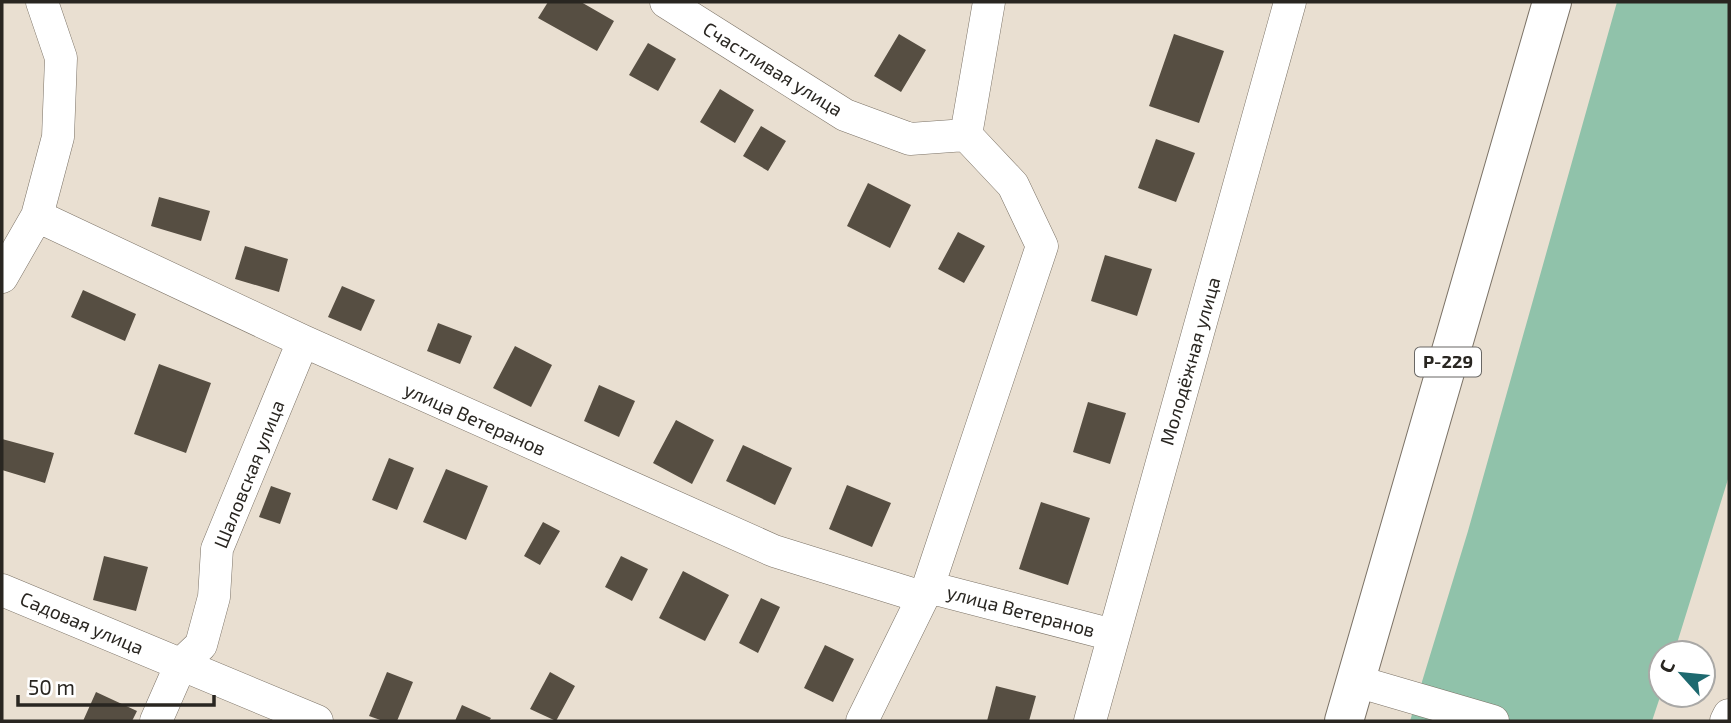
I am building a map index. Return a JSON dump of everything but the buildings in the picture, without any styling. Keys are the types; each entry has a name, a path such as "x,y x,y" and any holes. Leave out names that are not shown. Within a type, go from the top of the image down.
{"main road":[{"name":"Р-229","path":"1344,721 1552,2"}],"street":[{"path":"2,277 37,216 58,137 61,58 41,2"},
{"name":"Счастливая улица","path":"666,2 845,116 910,139 967,135"},
{"path":"862,721 925,592 1042,246 1013,186 967,135 989,2"},
{"name":"Молодёжная улица","path":"1090,721 1290,2"},
{"name":"улица Ветеранов","path":"37,216 303,341 774,551 925,592 1113,635"},
{"name":"Шаловская улица","path":"156,721 181,664 201,645 214,597 217,549 303,341"},
{"name":"Садовая улица","path":"2,590 317,721"},
{"path":"1356,681 1493,721"},
{"path":"1726,721 1729,715"}],"green space":[{"path":"1617,2 1729,2 1729,476 1678,639 1647,639 1647,709 1656,709 1652,721 1410,721 1468,531"}]}
